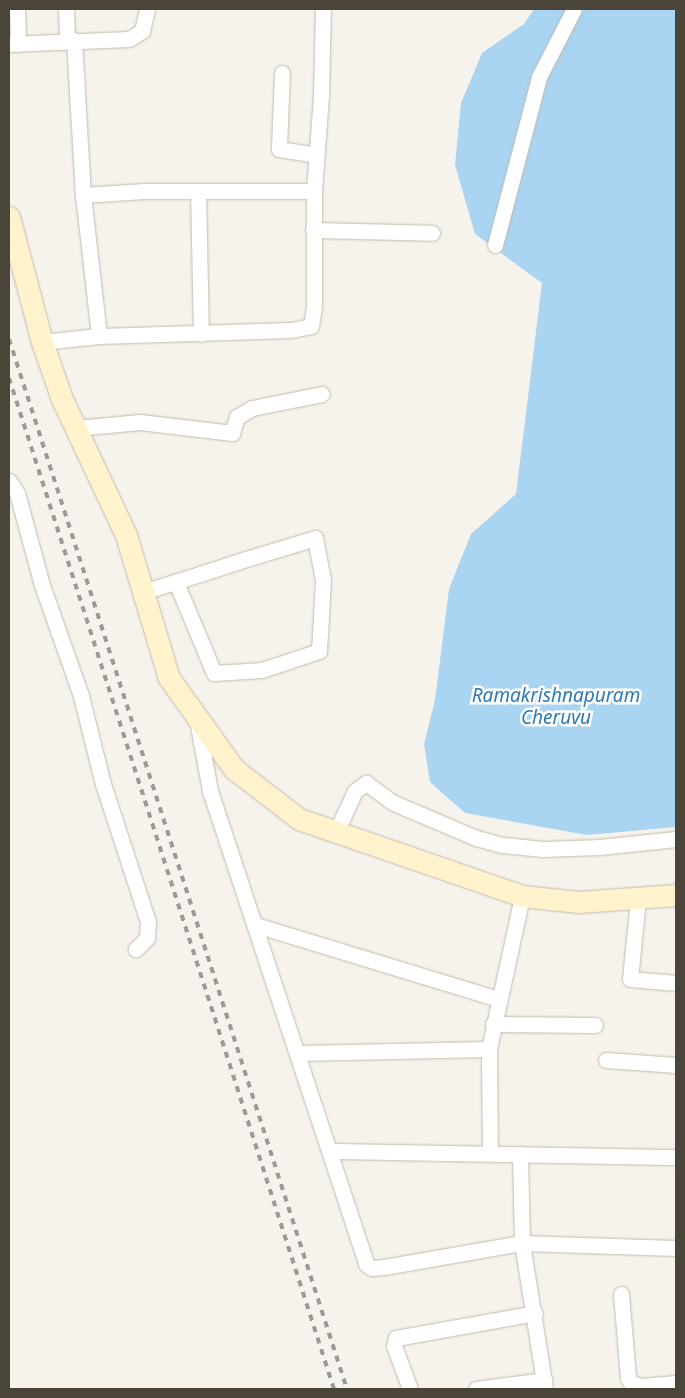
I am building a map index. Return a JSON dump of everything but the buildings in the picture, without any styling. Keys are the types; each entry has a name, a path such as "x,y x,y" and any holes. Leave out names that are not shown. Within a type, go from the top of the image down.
{"street":[{"path":"17,9 14,44 137,37 142,31 146,9"},
{"path":"66,9 71,40 83,195 99,336"},
{"path":"42,342 99,336 292,330 311,326 314,307 314,191 323,9"},
{"path":"496,244 539,76 574,9"},
{"path":"282,73 279,149 317,155"},
{"path":"83,195 198,191 314,191"},
{"path":"198,191 201,334"},
{"path":"9,218 42,342 76,428 126,535 169,678 197,720 234,769 299,819 522,896 579,902 676,895"},
{"path":"313,230 432,233"},
{"path":"76,428 140,422 232,433 237,417 252,408 322,394"},
{"path":"9,481 17,493 42,585 81,696 103,784 148,922 147,938 136,949"},
{"path":"144,592 315,538 323,580 319,651 262,670 214,674 176,582"},
{"path":"197,720 210,791 330,1150 362,1255 372,1268 522,1243 676,1248"},
{"path":"336,832 355,791 366,783 394,803 476,838 503,845 543,849 600,847 676,839"},
{"path":"490,1152 489,1049 498,999 522,896"},
{"path":"638,899 630,979 676,983"},
{"path":"256,925 498,999"},
{"path":"493,1024 594,1025"},
{"path":"298,1053 489,1049"},
{"path":"606,1060 676,1065"},
{"path":"330,1150 490,1152 676,1158"},
{"path":"476,1389 544,1384 535,1313 522,1243 520,1154"},
{"path":"621,1294 628,1378 631,1383 641,1386 676,1383"},
{"path":"410,1389 394,1346 396,1338 535,1313"}],"water":[{"name":"Ramakrishnapuram Cheruvu","path":"534,9 676,9 676,827 587,835 465,813 430,782 424,744 435,700 449,589 471,534 516,494 542,283 475,234 455,165 461,103 482,53 524,24"}],"railway":[{"path":"9,339 347,1389"},
{"path":"9,378 334,1389"}]}
